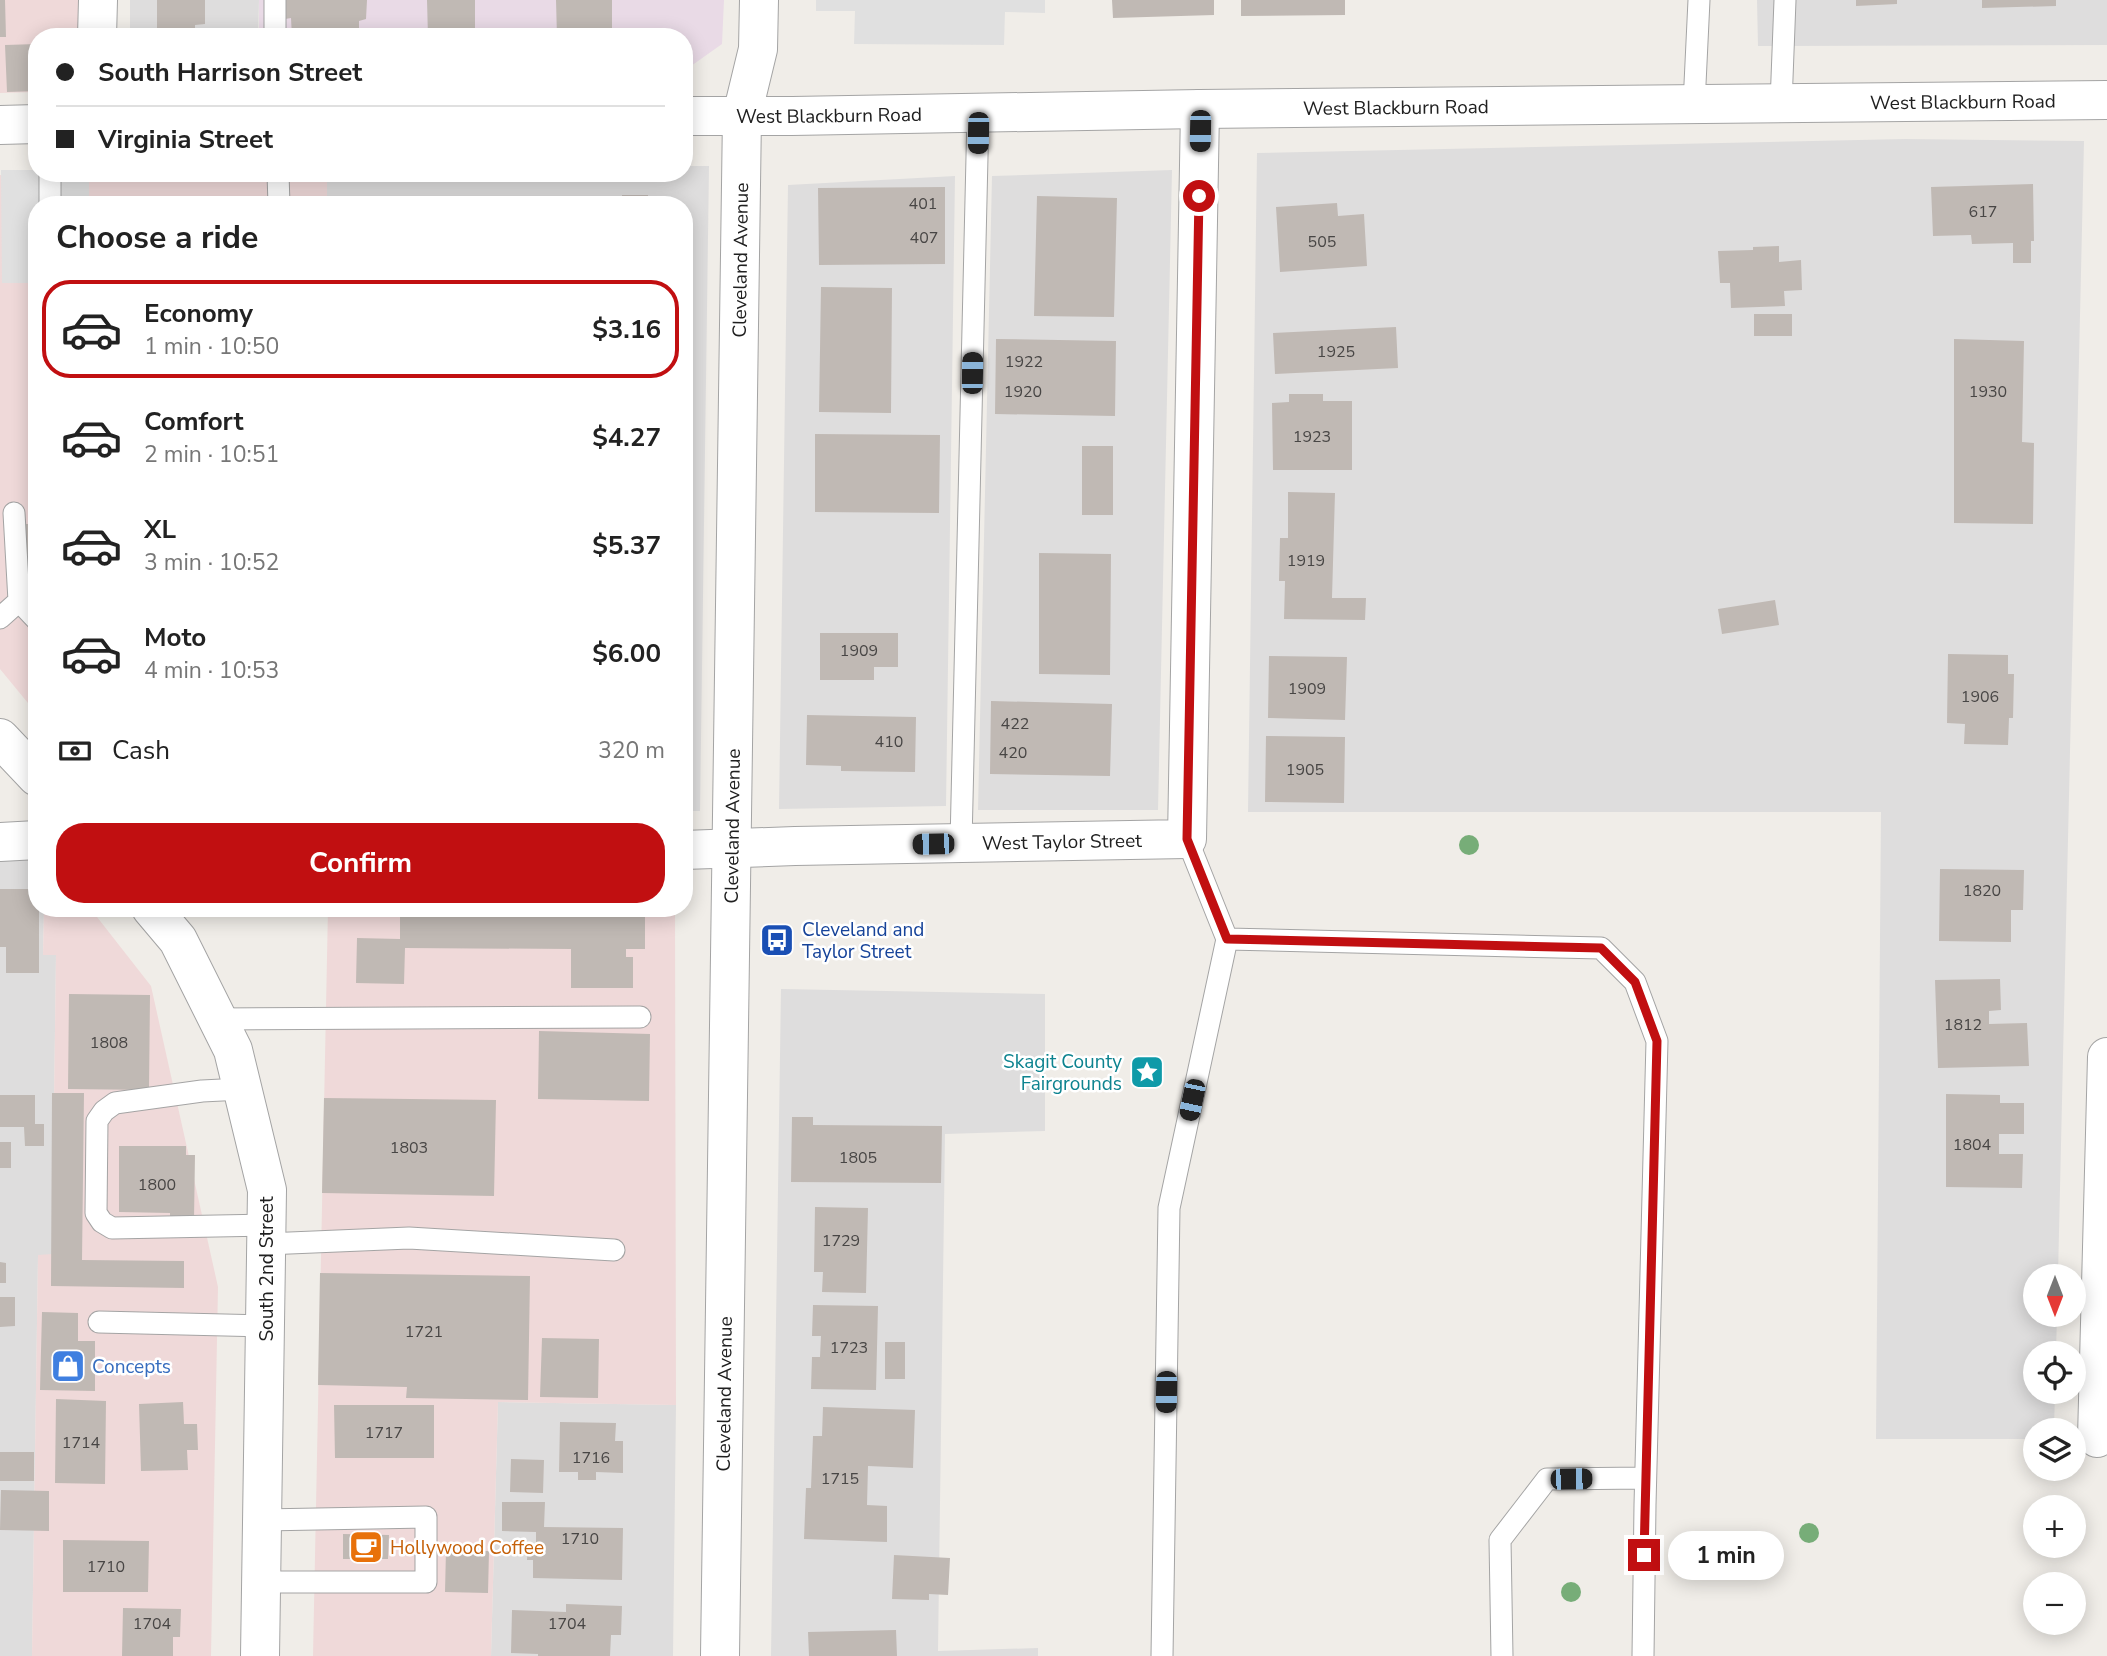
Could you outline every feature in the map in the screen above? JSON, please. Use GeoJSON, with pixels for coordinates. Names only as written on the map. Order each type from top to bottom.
{"type":"FeatureCollection","features":[{"type":"Feature","properties":{"kind":"street"},"geometry":{"type":"LineString","coordinates":[[97,28],[98,0]]}},
{"type":"Feature","properties":{"kind":"street","name":"Cleveland Avenue"},"geometry":{"type":"LineString","coordinates":[[720,1656],[742,115],[758,49],[759,0]]}},
{"type":"Feature","properties":{"kind":"street","name":"West Blackburn Road"},"geometry":{"type":"LineString","coordinates":[[693,116],[2107,100]]}},
{"type":"Feature","properties":{"kind":"street"},"geometry":{"type":"LineString","coordinates":[[1187,839],[1200,109]]}},
{"type":"Feature","properties":{"kind":"street"},"geometry":{"type":"LineString","coordinates":[[0,125],[28,124]]}},
{"type":"Feature","properties":{"kind":"street"},"geometry":{"type":"LineString","coordinates":[[0,738],[28,768]]}},
{"type":"Feature","properties":{"kind":"street","name":"West Taylor Street"},"geometry":{"type":"LineString","coordinates":[[693,850],[1187,839]]}},
{"type":"Feature","properties":{"kind":"street"},"geometry":{"type":"LineString","coordinates":[[0,842],[28,840]]}},
{"type":"Feature","properties":{"kind":"street","name":"South 2nd Street"},"geometry":{"type":"LineString","coordinates":[[159,917],[178,940],[233,1050],[267,1190],[260,1656]]}},
{"type":"Feature","properties":{"kind":"street"},"geometry":{"type":"LineString","coordinates":[[2097,1438],[2107,1057]]}},
{"type":"Feature","properties":{"kind":"lane"},"geometry":{"type":"LineString","coordinates":[[275,0],[275,28]]}},
{"type":"Feature","properties":{"kind":"lane"},"geometry":{"type":"LineString","coordinates":[[1694,105],[1699,0]]}},
{"type":"Feature","properties":{"kind":"lane"},"geometry":{"type":"LineString","coordinates":[[1781,104],[1786,0]]}},
{"type":"Feature","properties":{"kind":"lane"},"geometry":{"type":"LineString","coordinates":[[961,843],[978,114]]}},
{"type":"Feature","properties":{"kind":"lane"},"geometry":{"type":"LineString","coordinates":[[14,513],[19,601],[28,610]]}},
{"type":"Feature","properties":{"kind":"lane"},"geometry":{"type":"LineString","coordinates":[[0,618],[19,601]]}},
{"type":"Feature","properties":{"kind":"lane"},"geometry":{"type":"LineString","coordinates":[[1162,1656],[1169,1208],[1227,939],[1187,839]]}},
{"type":"Feature","properties":{"kind":"lane"},"geometry":{"type":"LineString","coordinates":[[1227,939],[1601,948],[1635,982],[1657,1041],[1643,1656]]}},
{"type":"Feature","properties":{"kind":"lane"},"geometry":{"type":"LineString","coordinates":[[217,1019],[640,1017]]}},
{"type":"Feature","properties":{"kind":"lane"},"geometry":{"type":"LineString","coordinates":[[243,1089],[202,1091],[115,1103],[104,1111],[97,1121],[96,1213],[102,1222],[112,1228],[409,1238],[614,1250]]}},
{"type":"Feature","properties":{"kind":"lane"},"geometry":{"type":"LineString","coordinates":[[99,1322],[265,1326]]}},
{"type":"Feature","properties":{"kind":"lane"},"geometry":{"type":"LineString","coordinates":[[1502,1656],[1500,1541],[1547,1479],[1646,1478]]}},
{"type":"Feature","properties":{"kind":"lane"},"geometry":{"type":"LineString","coordinates":[[262,1583],[426,1583],[426,1517],[263,1520]]}},
{"type":"Feature","properties":{"kind":"shaded area"},"geometry":{"type":"Polygon","coordinates":[[[0,0],[86,0],[85,28],[28,28],[28,92],[0,93],[0,0]]]}},
{"type":"Feature","properties":{"kind":"shaded area"},"geometry":{"type":"Polygon","coordinates":[[[130,0],[259,0],[258,28],[130,28],[130,0]]]}},
{"type":"Feature","properties":{"kind":"shaded area"},"geometry":{"type":"Polygon","coordinates":[[[259,0],[724,0],[722,44],[693,65],[693,28],[259,28],[259,0]]]}},
{"type":"Feature","properties":{"kind":"shaded area"},"geometry":{"type":"Polygon","coordinates":[[[816,0],[1045,0],[1045,13],[1005,12],[1004,45],[854,44],[855,11],[816,11],[816,0]]]}},
{"type":"Feature","properties":{"kind":"shaded area"},"geometry":{"type":"Polygon","coordinates":[[[1757,0],[2107,0],[2107,45],[1758,46],[1757,0]]]}},
{"type":"Feature","properties":{"kind":"shaded area"},"geometry":{"type":"Polygon","coordinates":[[[1905,139],[2084,141],[2058,1264],[2023,1264],[2023,1327],[2057,1327],[2056,1341],[2023,1341],[2023,1404],[2055,1404],[2054,1418],[2023,1418],[2023,1439],[1876,1439],[1881,812],[1248,812],[1257,153],[1905,139]]]}},
{"type":"Feature","properties":{"kind":"shaded area"},"geometry":{"type":"Polygon","coordinates":[[[693,166],[709,166],[700,811],[693,811],[693,196],[327,196],[327,182],[693,182],[693,166]]]}},
{"type":"Feature","properties":{"kind":"shaded area"},"geometry":{"type":"Polygon","coordinates":[[[1,170],[28,170],[28,182],[89,182],[89,196],[28,196],[28,283],[2,283],[1,170]]]}},
{"type":"Feature","properties":{"kind":"shaded area"},"geometry":{"type":"Polygon","coordinates":[[[1172,170],[1158,810],[978,810],[992,176],[1172,170]]]}},
{"type":"Feature","properties":{"kind":"shaded area"},"geometry":{"type":"Polygon","coordinates":[[[0,175],[28,175],[28,182],[327,182],[327,196],[28,196],[28,703],[0,669],[0,175]]]}},
{"type":"Feature","properties":{"kind":"shaded area"},"geometry":{"type":"Polygon","coordinates":[[[955,176],[946,806],[779,809],[788,185],[955,176]]]}},
{"type":"Feature","properties":{"kind":"shaded area"},"geometry":{"type":"Polygon","coordinates":[[[28,855],[28,917],[44,917],[43,954],[56,955],[52,1255],[38,1256],[32,1656],[0,1656],[0,856],[28,855]]]}},
{"type":"Feature","properties":{"kind":"shaded area"},"geometry":{"type":"Polygon","coordinates":[[[44,917],[97,917],[151,986],[218,1287],[211,1656],[32,1656],[38,1255],[52,1254],[56,955],[43,955],[44,917]]]}},
{"type":"Feature","properties":{"kind":"shaded area"},"geometry":{"type":"Polygon","coordinates":[[[328,917],[675,917],[676,1405],[498,1402],[491,1656],[313,1656],[328,917]]]}},
{"type":"Feature","properties":{"kind":"shaded area"},"geometry":{"type":"Polygon","coordinates":[[[781,989],[1045,994],[1045,1131],[945,1134],[938,1651],[1038,1648],[1038,1656],[771,1656],[781,989]]]}},
{"type":"Feature","properties":{"kind":"shaded area"},"geometry":{"type":"Polygon","coordinates":[[[498,1402],[676,1405],[673,1656],[491,1656],[498,1402]]]}},
{"type":"Feature","properties":{"kind":"building"},"geometry":{"type":"Polygon","coordinates":[[[0,0],[5,0],[6,37],[0,37],[0,0]]]}},
{"type":"Feature","properties":{"kind":"building"},"geometry":{"type":"Polygon","coordinates":[[[157,0],[205,0],[205,24],[195,25],[195,28],[157,28],[157,0]]]}},
{"type":"Feature","properties":{"kind":"building"},"geometry":{"type":"Polygon","coordinates":[[[285,0],[367,0],[366,19],[359,21],[359,28],[292,28],[291,18],[285,19],[285,0]]]}},
{"type":"Feature","properties":{"kind":"building"},"geometry":{"type":"Polygon","coordinates":[[[427,0],[475,0],[475,28],[428,28],[427,0]]]}},
{"type":"Feature","properties":{"kind":"building"},"geometry":{"type":"Polygon","coordinates":[[[556,0],[612,0],[612,28],[557,28],[556,0]]]}},
{"type":"Feature","properties":{"kind":"building"},"geometry":{"type":"Polygon","coordinates":[[[1112,0],[1214,0],[1214,15],[1113,18],[1112,0]]]}},
{"type":"Feature","properties":{"kind":"building"},"geometry":{"type":"Polygon","coordinates":[[[1241,0],[1345,0],[1345,15],[1241,16],[1241,0]]]}},
{"type":"Feature","properties":{"kind":"building"},"geometry":{"type":"Polygon","coordinates":[[[1856,0],[1897,0],[1897,4],[1856,6],[1856,0]]]}},
{"type":"Feature","properties":{"kind":"building"},"geometry":{"type":"Polygon","coordinates":[[[1982,0],[2056,0],[2056,6],[1982,8],[1982,0]]]}},
{"type":"Feature","properties":{"kind":"building"},"geometry":{"type":"Polygon","coordinates":[[[28,44],[28,91],[7,92],[5,45],[28,44]]]}},
{"type":"Feature","properties":{"kind":"building"},"geometry":{"type":"Polygon","coordinates":[[[2033,184],[2034,241],[2031,241],[2031,263],[2013,263],[2013,243],[1972,244],[1971,235],[1933,236],[1931,187],[2033,184]]]}},
{"type":"Feature","properties":{"kind":"building"},"geometry":{"type":"Polygon","coordinates":[[[945,187],[945,264],[819,265],[818,188],[945,187]]]}},
{"type":"Feature","properties":{"kind":"building"},"geometry":{"type":"Polygon","coordinates":[[[1037,196],[1117,198],[1114,317],[1034,316],[1037,196]]]}},
{"type":"Feature","properties":{"kind":"building"},"geometry":{"type":"Polygon","coordinates":[[[1337,203],[1338,216],[1364,214],[1367,266],[1280,272],[1276,207],[1337,203]]]}},
{"type":"Feature","properties":{"kind":"building"},"geometry":{"type":"Polygon","coordinates":[[[1779,246],[1779,262],[1801,260],[1802,290],[1784,291],[1785,306],[1731,308],[1730,283],[1720,283],[1718,251],[1779,246]]]}},
{"type":"Feature","properties":{"kind":"building"},"geometry":{"type":"Polygon","coordinates":[[[821,287],[892,288],[891,413],[819,412],[821,287]]]}},
{"type":"Feature","properties":{"kind":"building"},"geometry":{"type":"Polygon","coordinates":[[[1754,314],[1792,314],[1792,336],[1754,336],[1754,314]]]}},
{"type":"Feature","properties":{"kind":"building"},"geometry":{"type":"Polygon","coordinates":[[[1396,327],[1398,368],[1275,374],[1273,333],[1396,327]]]}},
{"type":"Feature","properties":{"kind":"building"},"geometry":{"type":"Polygon","coordinates":[[[996,339],[1116,341],[1115,416],[995,414],[996,339]]]}},
{"type":"Feature","properties":{"kind":"building"},"geometry":{"type":"Polygon","coordinates":[[[1954,339],[2024,341],[2022,442],[2034,443],[2033,524],[1954,523],[1954,339]]]}},
{"type":"Feature","properties":{"kind":"building"},"geometry":{"type":"Polygon","coordinates":[[[1289,394],[1323,394],[1323,401],[1352,401],[1352,470],[1273,470],[1272,403],[1289,402],[1289,394]]]}},
{"type":"Feature","properties":{"kind":"building"},"geometry":{"type":"Polygon","coordinates":[[[815,434],[940,435],[939,513],[815,512],[815,434]]]}},
{"type":"Feature","properties":{"kind":"building"},"geometry":{"type":"Polygon","coordinates":[[[1082,446],[1113,446],[1113,515],[1082,515],[1082,446]]]}},
{"type":"Feature","properties":{"kind":"building"},"geometry":{"type":"Polygon","coordinates":[[[1288,492],[1335,493],[1332,598],[1366,598],[1365,620],[1284,619],[1285,581],[1279,581],[1280,538],[1288,538],[1288,492]]]}},
{"type":"Feature","properties":{"kind":"building"},"geometry":{"type":"Polygon","coordinates":[[[26,524],[28,524],[28,554],[25,554],[26,524]]]}},
{"type":"Feature","properties":{"kind":"building"},"geometry":{"type":"Polygon","coordinates":[[[1039,553],[1111,554],[1110,675],[1039,674],[1039,553]]]}},
{"type":"Feature","properties":{"kind":"building"},"geometry":{"type":"Polygon","coordinates":[[[1775,600],[1779,625],[1722,634],[1718,609],[1775,600]]]}},
{"type":"Feature","properties":{"kind":"building"},"geometry":{"type":"Polygon","coordinates":[[[820,633],[898,633],[898,667],[874,667],[874,680],[820,680],[820,633]]]}},
{"type":"Feature","properties":{"kind":"building"},"geometry":{"type":"Polygon","coordinates":[[[1948,654],[2008,655],[2008,674],[2014,674],[2013,718],[2009,718],[2008,745],[1964,744],[1965,724],[1947,723],[1948,654]]]}},
{"type":"Feature","properties":{"kind":"building"},"geometry":{"type":"Polygon","coordinates":[[[1269,656],[1347,657],[1345,720],[1268,718],[1269,656]]]}},
{"type":"Feature","properties":{"kind":"building"},"geometry":{"type":"Polygon","coordinates":[[[991,701],[1112,704],[1110,776],[990,774],[991,701]]]}},
{"type":"Feature","properties":{"kind":"building"},"geometry":{"type":"Polygon","coordinates":[[[807,715],[916,717],[915,772],[841,771],[841,766],[806,765],[807,715]]]}},
{"type":"Feature","properties":{"kind":"building"},"geometry":{"type":"Polygon","coordinates":[[[1266,736],[1345,737],[1344,803],[1265,802],[1266,736]]]}},
{"type":"Feature","properties":{"kind":"building"},"geometry":{"type":"Polygon","coordinates":[[[1940,869],[2024,870],[2023,910],[2011,910],[2011,942],[1939,941],[1940,869]]]}},
{"type":"Feature","properties":{"kind":"building"},"geometry":{"type":"Polygon","coordinates":[[[0,889],[28,889],[28,917],[39,917],[39,973],[6,973],[6,947],[0,947],[0,889]]]}},
{"type":"Feature","properties":{"kind":"building"},"geometry":{"type":"Polygon","coordinates":[[[400,917],[645,917],[645,949],[626,949],[626,957],[633,957],[633,988],[571,988],[571,949],[405,948],[404,984],[356,983],[357,938],[400,939],[400,917]]]}},
{"type":"Feature","properties":{"kind":"building"},"geometry":{"type":"Polygon","coordinates":[[[2000,979],[2001,1010],[1989,1011],[1989,1024],[2027,1023],[2029,1066],[1938,1068],[1935,980],[2000,979]]]}},
{"type":"Feature","properties":{"kind":"building"},"geometry":{"type":"Polygon","coordinates":[[[69,994],[150,995],[149,1090],[68,1089],[69,994]]]}},
{"type":"Feature","properties":{"kind":"building"},"geometry":{"type":"Polygon","coordinates":[[[539,1031],[650,1034],[649,1101],[538,1099],[539,1031]]]}},
{"type":"Feature","properties":{"kind":"building"},"geometry":{"type":"Polygon","coordinates":[[[52,1093],[84,1093],[82,1260],[184,1261],[184,1288],[51,1286],[52,1093]]]}},
{"type":"Feature","properties":{"kind":"building"},"geometry":{"type":"Polygon","coordinates":[[[1946,1094],[2000,1095],[2000,1103],[2024,1103],[2024,1134],[1999,1134],[1999,1154],[2023,1154],[2022,1188],[1946,1187],[1946,1094]]]}},
{"type":"Feature","properties":{"kind":"building"},"geometry":{"type":"Polygon","coordinates":[[[0,1095],[35,1095],[35,1124],[44,1124],[44,1146],[25,1146],[24,1127],[0,1127],[0,1095]]]}},
{"type":"Feature","properties":{"kind":"building"},"geometry":{"type":"Polygon","coordinates":[[[324,1098],[496,1100],[494,1196],[322,1193],[324,1098]]]}},
{"type":"Feature","properties":{"kind":"building"},"geometry":{"type":"Polygon","coordinates":[[[792,1117],[813,1117],[813,1125],[942,1126],[941,1183],[791,1182],[792,1117]]]}},
{"type":"Feature","properties":{"kind":"building"},"geometry":{"type":"Polygon","coordinates":[[[0,1142],[11,1142],[11,1168],[0,1168],[0,1142]]]}},
{"type":"Feature","properties":{"kind":"building"},"geometry":{"type":"Polygon","coordinates":[[[119,1146],[186,1146],[186,1155],[195,1155],[194,1219],[170,1218],[170,1213],[119,1212],[119,1146]]]}},
{"type":"Feature","properties":{"kind":"building"},"geometry":{"type":"Polygon","coordinates":[[[815,1207],[868,1208],[866,1293],[822,1292],[823,1272],[814,1272],[815,1207]]]}},
{"type":"Feature","properties":{"kind":"building"},"geometry":{"type":"Polygon","coordinates":[[[0,1262],[6,1263],[6,1283],[0,1283],[0,1262]]]}},
{"type":"Feature","properties":{"kind":"building"},"geometry":{"type":"Polygon","coordinates":[[[320,1273],[530,1276],[528,1400],[406,1398],[407,1387],[318,1385],[320,1273]]]}},
{"type":"Feature","properties":{"kind":"building"},"geometry":{"type":"Polygon","coordinates":[[[0,1297],[15,1297],[15,1326],[0,1327],[0,1297]]]}},
{"type":"Feature","properties":{"kind":"building"},"geometry":{"type":"Polygon","coordinates":[[[813,1305],[878,1306],[876,1390],[811,1389],[812,1357],[820,1357],[821,1336],[812,1336],[813,1305]]]}},
{"type":"Feature","properties":{"kind":"building","name":"Concepts"},"geometry":{"type":"Polygon","coordinates":[[[42,1312],[78,1313],[78,1341],[95,1341],[95,1391],[40,1390],[42,1312]]]}},
{"type":"Feature","properties":{"kind":"building"},"geometry":{"type":"Polygon","coordinates":[[[542,1338],[599,1339],[598,1398],[540,1397],[542,1338]]]}},
{"type":"Feature","properties":{"kind":"building"},"geometry":{"type":"Polygon","coordinates":[[[885,1342],[905,1342],[905,1379],[885,1379],[885,1342]]]}},
{"type":"Feature","properties":{"kind":"building"},"geometry":{"type":"Polygon","coordinates":[[[56,1399],[106,1401],[105,1484],[55,1483],[56,1399]]]}},
{"type":"Feature","properties":{"kind":"building"},"geometry":{"type":"Polygon","coordinates":[[[183,1402],[184,1424],[197,1424],[198,1450],[187,1450],[188,1470],[141,1471],[139,1404],[183,1402]]]}},
{"type":"Feature","properties":{"kind":"building"},"geometry":{"type":"Polygon","coordinates":[[[334,1405],[434,1405],[434,1458],[335,1458],[334,1405]]]}},
{"type":"Feature","properties":{"kind":"building"},"geometry":{"type":"Polygon","coordinates":[[[823,1407],[915,1410],[913,1468],[868,1466],[867,1505],[887,1506],[887,1542],[804,1539],[806,1488],[811,1488],[813,1436],[822,1436],[823,1407]]]}},
{"type":"Feature","properties":{"kind":"building"},"geometry":{"type":"Polygon","coordinates":[[[560,1422],[616,1423],[615,1441],[623,1441],[623,1473],[596,1472],[596,1480],[578,1480],[578,1472],[559,1472],[560,1422]]]}},
{"type":"Feature","properties":{"kind":"building"},"geometry":{"type":"Polygon","coordinates":[[[0,1452],[34,1452],[34,1481],[0,1481],[0,1452]]]}},
{"type":"Feature","properties":{"kind":"building"},"geometry":{"type":"Polygon","coordinates":[[[511,1459],[544,1460],[543,1493],[510,1492],[511,1459]]]}},
{"type":"Feature","properties":{"kind":"building"},"geometry":{"type":"Polygon","coordinates":[[[1,1490],[49,1491],[49,1531],[0,1530],[1,1490]]]}},
{"type":"Feature","properties":{"kind":"building"},"geometry":{"type":"Polygon","coordinates":[[[502,1502],[545,1502],[544,1527],[623,1528],[622,1580],[533,1578],[533,1560],[527,1560],[528,1544],[536,1544],[536,1532],[502,1531],[502,1502]]]}},
{"type":"Feature","properties":{"kind":"building","name":"Hollywood Coffee"},"geometry":{"type":"Polygon","coordinates":[[[343,1534],[389,1535],[388,1559],[343,1559],[343,1534]]]}},
{"type":"Feature","properties":{"kind":"building"},"geometry":{"type":"Polygon","coordinates":[[[63,1540],[149,1541],[148,1592],[63,1592],[63,1540]]]}},
{"type":"Feature","properties":{"kind":"building"},"geometry":{"type":"Polygon","coordinates":[[[446,1550],[489,1551],[488,1593],[445,1592],[446,1550]]]}},
{"type":"Feature","properties":{"kind":"building"},"geometry":{"type":"Polygon","coordinates":[[[894,1555],[950,1558],[948,1595],[929,1594],[929,1600],[892,1599],[894,1555]]]}},
{"type":"Feature","properties":{"kind":"building"},"geometry":{"type":"Polygon","coordinates":[[[566,1604],[622,1606],[621,1635],[611,1635],[610,1656],[538,1656],[511,1653],[512,1610],[566,1612],[566,1604]]]}},
{"type":"Feature","properties":{"kind":"building"},"geometry":{"type":"Polygon","coordinates":[[[123,1608],[181,1609],[180,1637],[173,1637],[173,1656],[122,1656],[123,1608]]]}},
{"type":"Feature","properties":{"kind":"building"},"geometry":{"type":"Polygon","coordinates":[[[896,1630],[897,1656],[809,1656],[808,1632],[896,1630]]]}},
{"type":"Feature","properties":{"kind":"place","name":"Cleveland and Taylor Street"},"geometry":{"type":"Point","coordinates":[777,940]}},
{"type":"Feature","properties":{"kind":"place","name":"Skagit County Fairgrounds"},"geometry":{"type":"Point","coordinates":[1147,1072]}},
{"type":"Feature","properties":{"kind":"place","name":"Concepts"},"geometry":{"type":"Point","coordinates":[68,1366]}},
{"type":"Feature","properties":{"kind":"place","name":"Hollywood Coffee"},"geometry":{"type":"Point","coordinates":[366,1547]}},
{"type":"Feature","properties":{"kind":"route"},"geometry":{"type":"LineString","coordinates":[[1199,196],[1187,839],[1227,939],[1601,948],[1635,982],[1657,1041],[1644,1555]]}}]}
